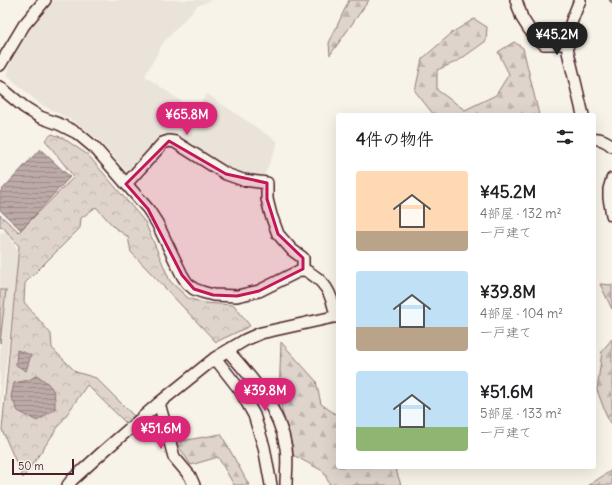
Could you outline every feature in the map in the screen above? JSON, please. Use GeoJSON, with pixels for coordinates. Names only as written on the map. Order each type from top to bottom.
{"type":"FeatureCollection","features":[{"type":"Feature","properties":{"kind":"street"},"geometry":{"type":"LineString","coordinates":[[0,65],[24,25],[45,0]]}},
{"type":"Feature","properties":{"kind":"street"},"geometry":{"type":"LineString","coordinates":[[516,0],[522,18],[529,29],[544,44],[567,44]]}},
{"type":"Feature","properties":{"kind":"street"},"geometry":{"type":"LineString","coordinates":[[580,0],[567,35],[567,44],[583,113]]}},
{"type":"Feature","properties":{"kind":"street"},"geometry":{"type":"LineString","coordinates":[[0,86],[24,107],[40,117],[77,133],[95,148],[148,208],[157,222],[187,283],[198,290],[213,295],[237,296],[258,291],[303,270],[314,275],[322,282],[328,290],[336,310]]}},
{"type":"Feature","properties":{"kind":"street"},"geometry":{"type":"LineString","coordinates":[[596,138],[612,146]]}},
{"type":"Feature","properties":{"kind":"street"},"geometry":{"type":"LineString","coordinates":[[126,184],[163,143],[169,141],[175,142],[226,174],[243,180],[268,183],[267,199],[278,234],[292,250],[303,258],[303,270]]}},
{"type":"Feature","properties":{"kind":"street"},"geometry":{"type":"LineString","coordinates":[[612,179],[609,189],[609,198],[612,215]]}},
{"type":"Feature","properties":{"kind":"street"},"geometry":{"type":"LineString","coordinates":[[68,485],[105,450],[215,358],[245,340],[262,333],[336,312]]}},
{"type":"Feature","properties":{"kind":"street"},"geometry":{"type":"LineString","coordinates":[[228,351],[259,388],[269,402],[277,418],[283,434],[286,449],[286,485]]}},
{"type":"Feature","properties":{"kind":"street"},"geometry":{"type":"LineString","coordinates":[[215,358],[240,390],[254,415],[264,447],[271,485]]}},
{"type":"Feature","properties":{"kind":"street"},"geometry":{"type":"LineString","coordinates":[[159,404],[174,457],[190,476],[194,485]]}},
{"type":"Feature","properties":{"kind":"highlighted area"},"geometry":{"type":"Polygon","coordinates":[[[169,141],[226,174],[267,183],[267,199],[278,234],[303,258],[303,269],[259,291],[237,296],[213,295],[194,289],[182,275],[148,209],[126,184],[169,141]]]}},
{"type":"Feature","properties":{"kind":"shaded area"},"geometry":{"type":"Polygon","coordinates":[[[53,0],[212,0],[197,6],[163,43],[145,76],[195,111],[207,94],[278,142],[265,174],[259,178],[225,171],[168,134],[165,134],[130,173],[128,173],[98,139],[75,122],[40,104],[8,76],[7,71],[23,37],[53,0]]]}},
{"type":"Feature","properties":{"kind":"shaded area"},"geometry":{"type":"Polygon","coordinates":[[[40,149],[70,177],[21,230],[0,210],[0,192],[40,149]]]}},
{"type":"Feature","properties":{"kind":"shaded area"},"geometry":{"type":"Polygon","coordinates":[[[8,231],[19,256],[0,412],[0,233],[8,231]]]}},
{"type":"Feature","properties":{"kind":"shaded area"},"geometry":{"type":"Polygon","coordinates":[[[17,350],[31,355],[26,371],[16,365],[17,350]]]}},
{"type":"Feature","properties":{"kind":"shaded area"},"geometry":{"type":"Polygon","coordinates":[[[37,375],[52,389],[55,409],[37,421],[18,411],[11,397],[14,383],[29,380],[37,375]]]}},
{"type":"Feature","properties":{"kind":"green space"},"geometry":{"type":"Polygon","coordinates":[[[349,0],[369,0],[330,55],[329,43],[349,0]]]}},
{"type":"Feature","properties":{"kind":"green space"},"geometry":{"type":"Polygon","coordinates":[[[474,19],[487,27],[486,41],[458,61],[437,70],[437,90],[465,110],[496,95],[509,74],[498,52],[514,42],[523,48],[539,113],[432,113],[415,91],[422,59],[453,32],[474,19]]]}},
{"type":"Feature","properties":{"kind":"green space"},"geometry":{"type":"Polygon","coordinates":[[[52,134],[63,138],[88,155],[145,222],[170,281],[188,298],[204,303],[234,305],[250,326],[216,342],[131,252],[128,237],[114,227],[96,207],[81,218],[80,228],[25,283],[24,302],[51,334],[52,348],[76,372],[96,378],[134,416],[127,424],[87,385],[23,478],[2,430],[19,246],[3,227],[0,226],[0,215],[19,232],[74,177],[45,140],[52,134]]]}},
{"type":"Feature","properties":{"kind":"green space"},"geometry":{"type":"Polygon","coordinates":[[[600,284],[612,285],[612,309],[600,284]]]}},
{"type":"Feature","properties":{"kind":"green space"},"geometry":{"type":"Polygon","coordinates":[[[0,290],[6,290],[0,343],[0,290]]]}},
{"type":"Feature","properties":{"kind":"green space"},"geometry":{"type":"Polygon","coordinates":[[[612,339],[612,425],[607,417],[597,390],[602,351],[612,339]]]}},
{"type":"Feature","properties":{"kind":"green space"},"geometry":{"type":"Polygon","coordinates":[[[281,342],[316,381],[321,404],[336,415],[336,469],[396,469],[401,485],[330,485],[323,471],[293,455],[279,398],[281,342]]]}},
{"type":"Feature","properties":{"kind":"green space"},"geometry":{"type":"Polygon","coordinates":[[[221,434],[249,485],[234,485],[218,457],[191,465],[176,442],[221,434]]]}},
{"type":"Feature","properties":{"kind":"green space"},"geometry":{"type":"Polygon","coordinates":[[[612,470],[612,485],[589,485],[612,470]]]}}]}
